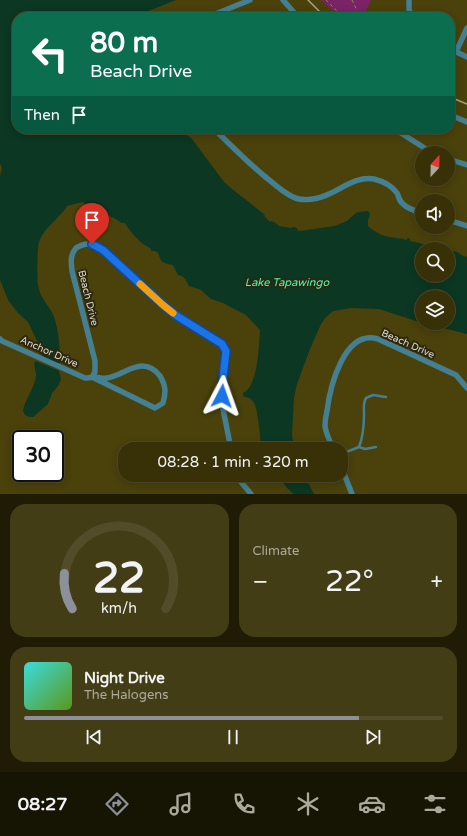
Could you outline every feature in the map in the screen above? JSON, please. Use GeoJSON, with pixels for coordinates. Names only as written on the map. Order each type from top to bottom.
{"type":"FeatureCollection","features":[{"type":"Feature","properties":{"kind":"street"},"geometry":{"type":"LineString","coordinates":[[220,12],[250,0]]}},
{"type":"Feature","properties":{"kind":"street"},"geometry":{"type":"LineString","coordinates":[[283,0],[294,12]]}},
{"type":"Feature","properties":{"kind":"street"},"geometry":{"type":"LineString","coordinates":[[409,0],[410,12]]}},
{"type":"Feature","properties":{"kind":"street"},"geometry":{"type":"LineString","coordinates":[[467,28],[456,52],[467,57]]}},
{"type":"Feature","properties":{"kind":"street"},"geometry":{"type":"LineString","coordinates":[[455,117],[467,122]]}},
{"type":"Feature","properties":{"kind":"street"},"geometry":{"type":"LineString","coordinates":[[219,134],[250,164],[276,186],[293,197],[305,199],[322,197],[353,182],[366,178],[374,179],[389,186],[396,193],[403,205],[415,211]]}},
{"type":"Feature","properties":{"kind":"street"},"geometry":{"type":"LineString","coordinates":[[402,134],[420,146]]}},
{"type":"Feature","properties":{"kind":"street"},"geometry":{"type":"LineString","coordinates":[[455,161],[467,165]]}},
{"type":"Feature","properties":{"kind":"street"},"geometry":{"type":"LineString","coordinates":[[455,222],[467,226]]}},
{"type":"Feature","properties":{"kind":"street","name":"Beach Drive"},"geometry":{"type":"LineString","coordinates":[[92,377],[95,372],[95,361],[86,329],[71,262],[71,256],[76,248],[86,244],[92,244],[103,250],[163,305],[177,316],[222,344],[226,351],[222,387],[222,404],[230,442]]}},
{"type":"Feature","properties":{"kind":"street","name":"Beach Drive"},"geometry":{"type":"LineString","coordinates":[[331,442],[325,427],[328,396],[342,359],[349,349],[360,340],[368,338],[378,339],[456,375],[467,388]]}},
{"type":"Feature","properties":{"kind":"street","name":"Anchor Drive"},"geometry":{"type":"LineString","coordinates":[[0,339],[85,378],[92,377]]}},
{"type":"Feature","properties":{"kind":"street"},"geometry":{"type":"LineString","coordinates":[[134,367],[148,367],[157,372],[164,382],[166,392],[163,402],[156,408],[92,377],[106,378],[134,367]]}},
{"type":"Feature","properties":{"kind":"street"},"geometry":{"type":"LineString","coordinates":[[241,482],[251,494]]}},
{"type":"Feature","properties":{"kind":"street"},"geometry":{"type":"LineString","coordinates":[[347,482],[352,494]]}},
{"type":"Feature","properties":{"kind":"lane"},"geometry":{"type":"LineString","coordinates":[[359,447],[364,424],[364,403],[366,398],[373,395],[386,397]]}},
{"type":"Feature","properties":{"kind":"lane"},"geometry":{"type":"LineString","coordinates":[[348,451],[359,447],[365,449],[376,447]]}},
{"type":"Feature","properties":{"kind":"path"},"geometry":{"type":"LineString","coordinates":[[326,0],[338,12]]}},
{"type":"Feature","properties":{"kind":"path"},"geometry":{"type":"LineString","coordinates":[[352,0],[358,12]]}},
{"type":"Feature","properties":{"kind":"shaded area"},"geometry":{"type":"Polygon","coordinates":[[[321,0],[371,0],[365,12],[334,12],[321,0]]]}},
{"type":"Feature","properties":{"kind":"water","name":"Lake Tapawingo"},"geometry":{"type":"Polygon","coordinates":[[[0,0],[176,0],[144,12],[12,12],[12,134],[186,134],[192,139],[224,182],[264,214],[269,221],[274,222],[279,226],[293,227],[300,231],[335,226],[347,221],[356,213],[368,211],[370,214],[368,226],[371,229],[381,235],[406,240],[408,238],[410,241],[415,242],[415,282],[455,282],[455,252],[467,257],[467,334],[451,330],[455,330],[455,290],[415,290],[415,321],[379,309],[351,308],[333,311],[321,324],[297,384],[294,398],[293,442],[260,442],[255,406],[251,399],[244,397],[243,393],[248,389],[254,377],[260,330],[246,315],[223,303],[211,299],[201,290],[189,286],[182,276],[178,275],[173,265],[163,262],[158,253],[151,251],[150,248],[143,244],[130,231],[125,223],[122,223],[103,213],[104,209],[93,203],[90,206],[83,202],[67,206],[44,232],[39,242],[37,263],[38,285],[41,296],[56,322],[59,340],[60,363],[42,356],[39,345],[28,322],[18,313],[8,300],[0,280],[0,176],[2,168],[0,163],[0,0]]]}},
{"type":"Feature","properties":{"kind":"water"},"geometry":{"type":"Polygon","coordinates":[[[35,361],[59,371],[61,380],[52,393],[48,404],[33,417],[29,417],[25,415],[23,411],[36,377],[34,365],[35,361]]]}},
{"type":"Feature","properties":{"kind":"water"},"geometry":{"type":"Polygon","coordinates":[[[283,482],[308,482],[314,494],[294,494],[283,482]]]}},
{"type":"Feature","properties":{"kind":"railway"},"geometry":{"type":"LineString","coordinates":[[308,0],[320,12]]}},
{"type":"Feature","properties":{"kind":"railway"},"geometry":{"type":"LineString","coordinates":[[455,99],[467,104]]}},
{"type":"Feature","properties":{"kind":"slow traffic"},"geometry":{"type":"LineString","coordinates":[[140,284],[173,313]]}},
{"type":"Feature","properties":{"kind":"route"},"geometry":{"type":"LineString","coordinates":[[92,244],[103,250],[177,316],[222,344],[226,351],[222,396]]}}]}
